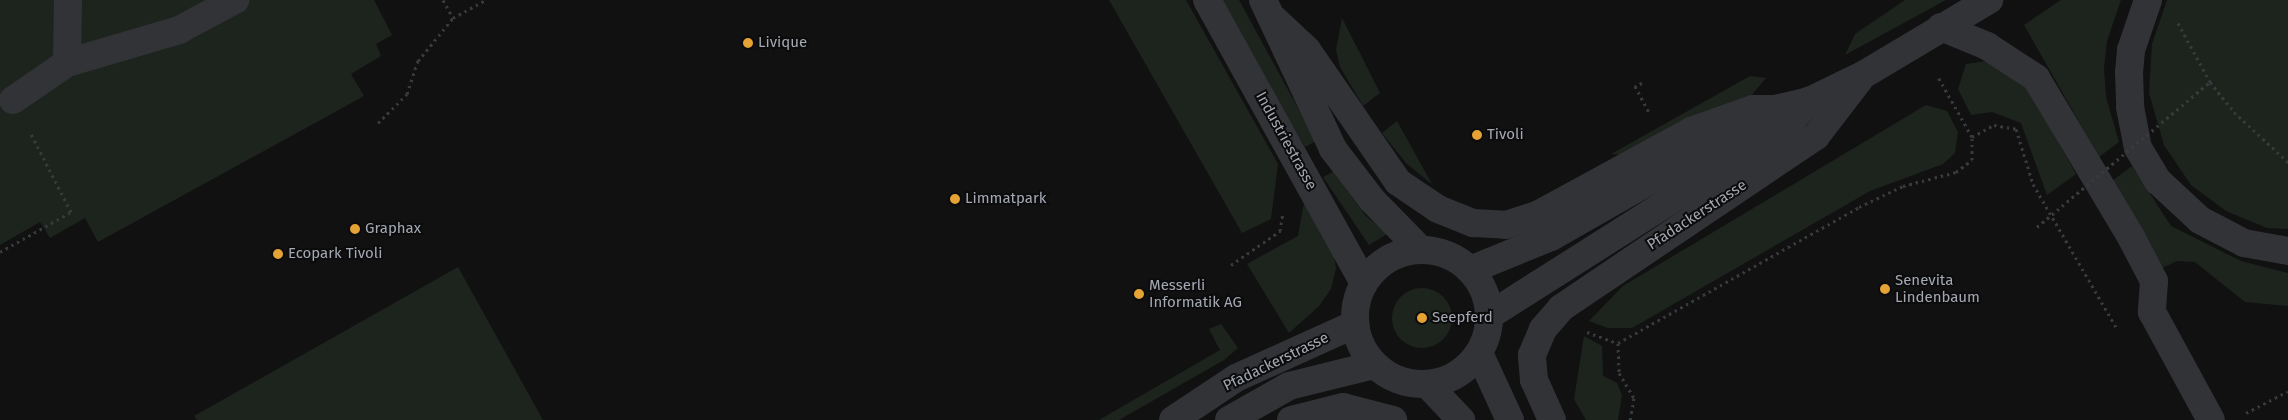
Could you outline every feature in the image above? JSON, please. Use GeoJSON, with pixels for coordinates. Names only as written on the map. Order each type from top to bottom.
{"type":"FeatureCollection","features":[{"type":"Feature","properties":{"kind":"street"},"geometry":{"type":"LineString","coordinates":[[67,63],[68,0]]}},
{"type":"Feature","properties":{"kind":"street"},"geometry":{"type":"LineString","coordinates":[[13,100],[67,63],[179,30],[235,0]]}},
{"type":"Feature","properties":{"kind":"street","name":"Industriestrasse"},"geometry":{"type":"LineString","coordinates":[[1207,0],[1364,283]]}},
{"type":"Feature","properties":{"kind":"street","name":"Pfadackerstrasse"},"geometry":{"type":"LineString","coordinates":[[1268,10],[1306,50],[1398,182],[1438,208],[1473,223],[1506,225],[1539,214],[1691,131],[1753,109],[1775,109],[1809,101],[1863,75],[1989,0]]}},
{"type":"Feature","properties":{"kind":"street"},"geometry":{"type":"LineString","coordinates":[[2148,0],[2131,50],[2130,106],[2138,148],[2158,181],[2200,220],[2244,243],[2288,251]]}},
{"type":"Feature","properties":{"kind":"street"},"geometry":{"type":"LineString","coordinates":[[1268,10],[1333,149],[1372,200],[1421,250]]}},
{"type":"Feature","properties":{"kind":"street"},"geometry":{"type":"LineString","coordinates":[[1941,28],[1987,46],[2036,78],[2154,281],[2152,312],[2211,420]]}},
{"type":"Feature","properties":{"kind":"street","name":"Pfadackerstrasse"},"geometry":{"type":"LineString","coordinates":[[1552,420],[1534,380],[1532,355],[1543,329],[1567,304],[1816,136],[1863,75]]}},
{"type":"Feature","properties":{"kind":"street","name":"Pfadackerstrasse"},"geometry":{"type":"LineString","coordinates":[[1490,315],[1786,128],[1809,101]]}},
{"type":"Feature","properties":{"kind":"street","name":"Pfadackerstrasse"},"geometry":{"type":"LineString","coordinates":[[1470,270],[1551,237],[1775,109]]}},
{"type":"Feature","properties":{"kind":"street"},"geometry":{"type":"LineString","coordinates":[[1421,250],[1439,252],[1470,270],[1484,291],[1490,315],[1479,353],[1453,376],[1427,384],[1390,376],[1374,365],[1362,346],[1355,324],[1364,283],[1378,266],[1421,250]]}},
{"type":"Feature","properties":{"kind":"street","name":"Pfadackerstrasse"},"geometry":{"type":"LineString","coordinates":[[1174,420],[1236,378],[1355,324]]}},
{"type":"Feature","properties":{"kind":"street"},"geometry":{"type":"LineString","coordinates":[[1479,353],[1510,420]]}},
{"type":"Feature","properties":{"kind":"street","name":"Pfadackerstrasse"},"geometry":{"type":"LineString","coordinates":[[1229,420],[1289,386],[1374,365]]}},
{"type":"Feature","properties":{"kind":"street"},"geometry":{"type":"LineString","coordinates":[[1427,384],[1461,420]]}},
{"type":"Feature","properties":{"kind":"street"},"geometry":{"type":"LineString","coordinates":[[1291,420],[1343,407],[1390,418]]}},
{"type":"Feature","properties":{"kind":"path"},"geometry":{"type":"LineString","coordinates":[[443,0],[453,18]]}},
{"type":"Feature","properties":{"kind":"path"},"geometry":{"type":"LineString","coordinates":[[378,123],[407,94],[418,61],[453,18],[486,0]]}},
{"type":"Feature","properties":{"kind":"path"},"geometry":{"type":"LineString","coordinates":[[2174,16],[2210,82],[2234,112],[2288,162]]}},
{"type":"Feature","properties":{"kind":"path"},"geometry":{"type":"LineString","coordinates":[[1595,337],[1618,344],[1859,207],[1903,186],[1956,172],[1972,160],[1972,137],[1937,75]]}},
{"type":"Feature","properties":{"kind":"path"},"geometry":{"type":"LineString","coordinates":[[2037,227],[2210,82]]}},
{"type":"Feature","properties":{"kind":"path"},"geometry":{"type":"LineString","coordinates":[[1642,83],[1635,86],[1651,115]]}},
{"type":"Feature","properties":{"kind":"path"},"geometry":{"type":"LineString","coordinates":[[0,252],[71,212],[13,100]]}},
{"type":"Feature","properties":{"kind":"path"},"geometry":{"type":"LineString","coordinates":[[1972,137],[1994,125],[2016,129],[2033,184],[2117,329]]}},
{"type":"Feature","properties":{"kind":"path"},"geometry":{"type":"LineString","coordinates":[[1231,265],[1280,231],[1285,202]]}},
{"type":"Feature","properties":{"kind":"path"},"geometry":{"type":"LineString","coordinates":[[1618,344],[1619,373],[1634,398],[1630,420]]}},
{"type":"Feature","properties":{"kind":"path"},"geometry":{"type":"LineString","coordinates":[[2262,404],[2288,391]]}},
{"type":"Feature","properties":{"kind":"shaded area"},"geometry":{"type":"Polygon","coordinates":[[[0,0],[374,0],[392,35],[376,44],[381,56],[351,74],[364,96],[98,242],[85,218],[50,238],[40,222],[0,245],[0,0]]]}},
{"type":"Feature","properties":{"kind":"shaded area"},"geometry":{"type":"Polygon","coordinates":[[[1109,0],[1186,0],[1278,164],[1271,219],[1242,233],[1109,0]]]}},
{"type":"Feature","properties":{"kind":"shaded area"},"geometry":{"type":"Polygon","coordinates":[[[1218,0],[1239,0],[1316,141],[1305,147],[1218,0]]]}},
{"type":"Feature","properties":{"kind":"shaded area"},"geometry":{"type":"Polygon","coordinates":[[[1905,0],[1946,0],[1845,55],[1855,34],[1905,0]]]}},
{"type":"Feature","properties":{"kind":"shaded area"},"geometry":{"type":"Polygon","coordinates":[[[2061,0],[2121,0],[2107,41],[2104,68],[2106,97],[2119,142],[2099,157],[2024,25],[2061,0]]]}},
{"type":"Feature","properties":{"kind":"shaded area"},"geometry":{"type":"Polygon","coordinates":[[[2167,0],[2288,0],[2288,229],[2267,228],[2226,211],[2191,185],[2164,145],[2149,93],[2152,44],[2167,0]]]}},
{"type":"Feature","properties":{"kind":"shaded area"},"geometry":{"type":"Polygon","coordinates":[[[1342,18],[1380,93],[1363,106],[1340,67],[1336,50],[1342,18]]]}},
{"type":"Feature","properties":{"kind":"shaded area"},"geometry":{"type":"Polygon","coordinates":[[[1987,61],[2028,88],[2076,174],[2047,195],[2021,123],[1992,112],[1971,115],[1958,89],[1966,64],[1987,61]]]}},
{"type":"Feature","properties":{"kind":"shaded area"},"geometry":{"type":"Polygon","coordinates":[[[1750,76],[1766,78],[1750,97],[1622,155],[1611,154],[1750,76]]]}},
{"type":"Feature","properties":{"kind":"shaded area"},"geometry":{"type":"Polygon","coordinates":[[[1926,105],[1947,111],[1958,132],[1955,153],[1943,164],[1870,191],[1632,328],[1608,328],[1589,321],[1623,286],[1926,105]]]}},
{"type":"Feature","properties":{"kind":"shaded area"},"geometry":{"type":"Polygon","coordinates":[[[1397,121],[1432,184],[1406,163],[1382,133],[1397,121]]]}},
{"type":"Feature","properties":{"kind":"shaded area"},"geometry":{"type":"Polygon","coordinates":[[[2132,166],[2171,226],[2241,261],[2288,273],[2288,306],[2245,302],[2195,262],[2177,261],[2162,268],[2112,181],[2132,166]]]}},
{"type":"Feature","properties":{"kind":"shaded area"},"geometry":{"type":"Polygon","coordinates":[[[1333,172],[1366,216],[1387,234],[1369,245],[1323,177],[1333,172]]]}},
{"type":"Feature","properties":{"kind":"shaded area"},"geometry":{"type":"Polygon","coordinates":[[[1304,203],[1333,247],[1336,268],[1331,289],[1319,306],[1289,333],[1247,264],[1298,236],[1304,203]]]}},
{"type":"Feature","properties":{"kind":"shaded area"},"geometry":{"type":"Polygon","coordinates":[[[458,267],[543,420],[197,420],[194,416],[458,267]]]}},
{"type":"Feature","properties":{"kind":"shaded area"},"geometry":{"type":"Polygon","coordinates":[[[1416,288],[1428,288],[1439,293],[1447,301],[1452,312],[1450,330],[1439,343],[1428,348],[1416,348],[1405,343],[1397,335],[1392,324],[1392,312],[1397,301],[1405,293],[1416,288]]]}},
{"type":"Feature","properties":{"kind":"shaded area"},"geometry":{"type":"Polygon","coordinates":[[[1221,324],[1238,348],[1224,360],[1119,420],[1099,420],[1220,350],[1209,329],[1221,324]]]}},
{"type":"Feature","properties":{"kind":"shaded area"},"geometry":{"type":"Polygon","coordinates":[[[1584,336],[1602,346],[1603,376],[1617,383],[1622,395],[1618,420],[1586,420],[1574,399],[1584,336]]]}},
{"type":"Feature","properties":{"kind":"place","name":"Livique"},"geometry":{"type":"Point","coordinates":[748,43]}},
{"type":"Feature","properties":{"kind":"place","name":"Tivoli"},"geometry":{"type":"Point","coordinates":[1477,135]}},
{"type":"Feature","properties":{"kind":"place","name":"Limmatpark"},"geometry":{"type":"Point","coordinates":[955,199]}},
{"type":"Feature","properties":{"kind":"place","name":"Graphax"},"geometry":{"type":"Point","coordinates":[355,229]}},
{"type":"Feature","properties":{"kind":"place","name":"Ecopark Tivoli"},"geometry":{"type":"Point","coordinates":[278,254]}},
{"type":"Feature","properties":{"kind":"place","name":"Senevita Lindenbaum"},"geometry":{"type":"Point","coordinates":[1885,289]}},
{"type":"Feature","properties":{"kind":"place","name":"Messerli Informatik AG"},"geometry":{"type":"Point","coordinates":[1139,294]}},
{"type":"Feature","properties":{"kind":"place","name":"Seepferd"},"geometry":{"type":"Point","coordinates":[1422,318]}}]}
